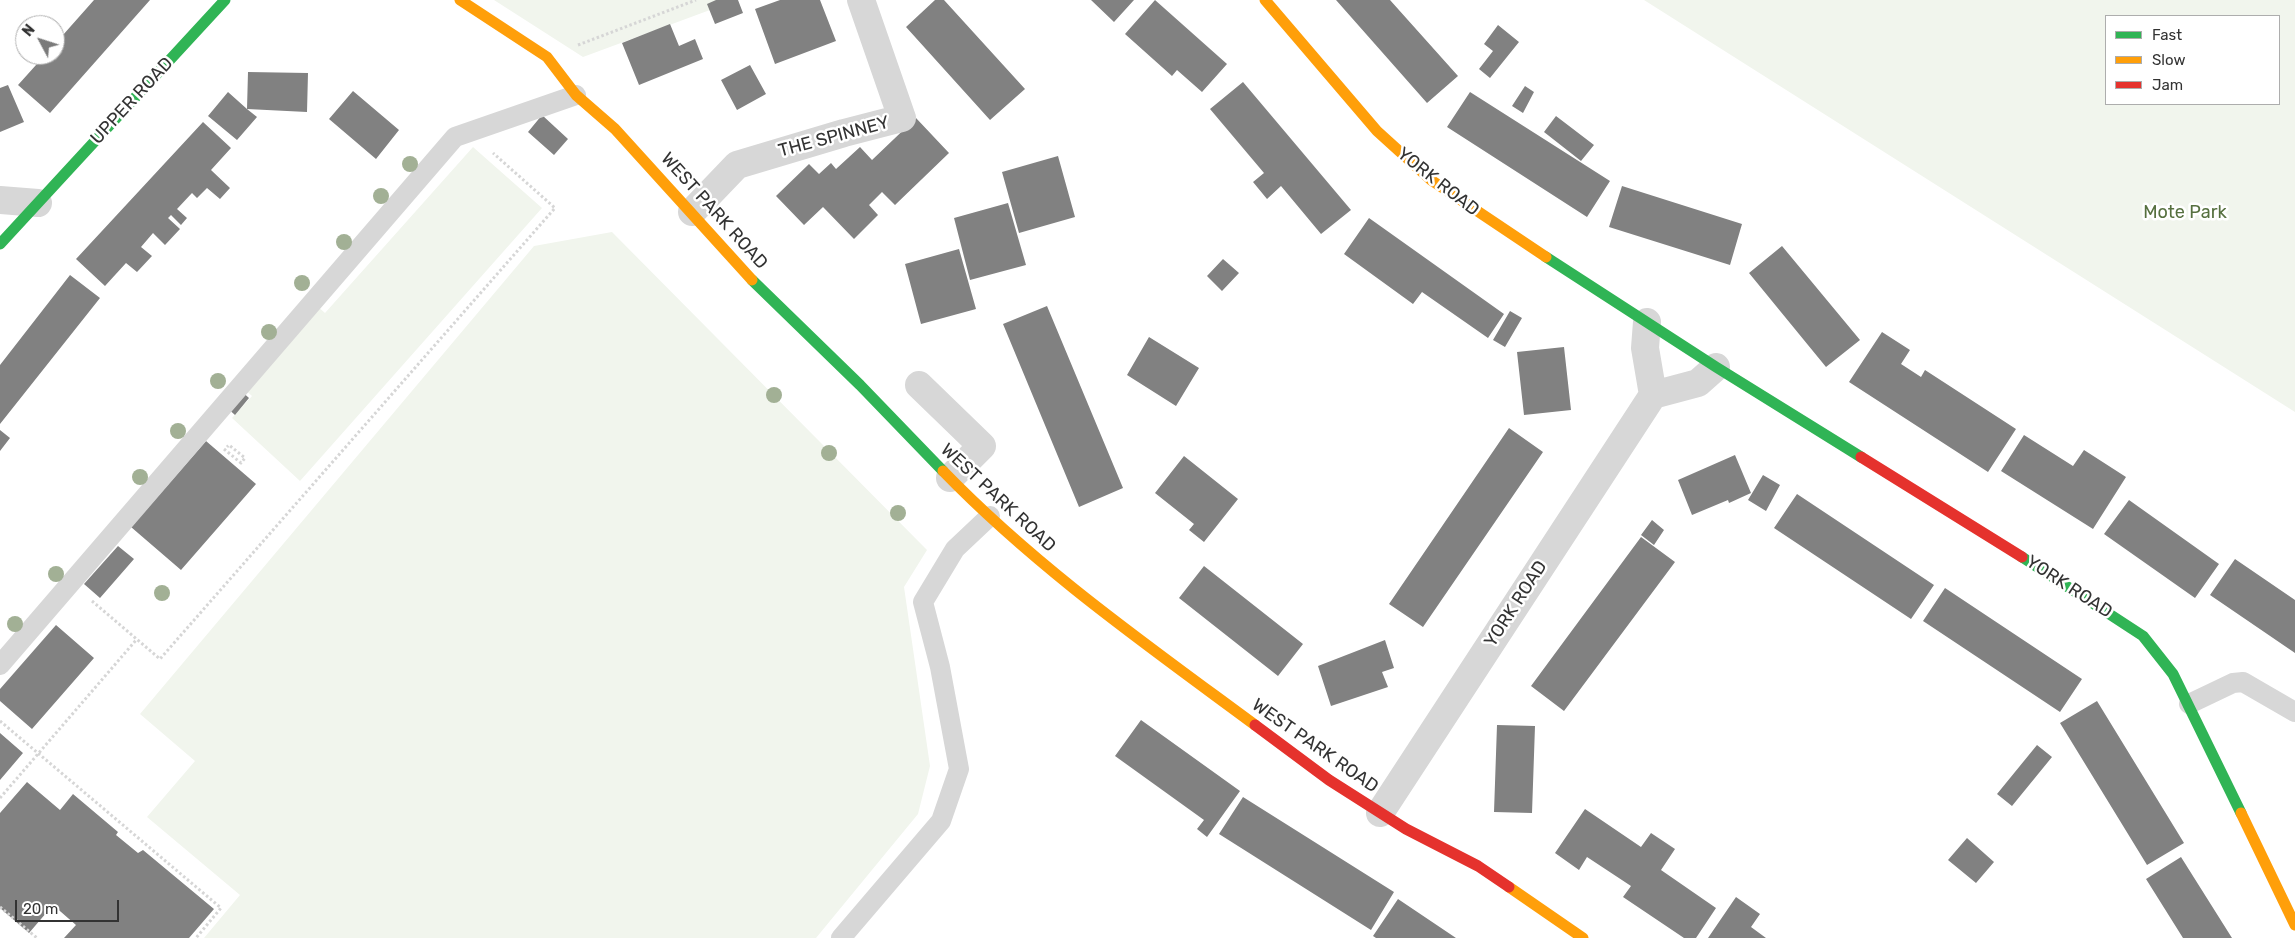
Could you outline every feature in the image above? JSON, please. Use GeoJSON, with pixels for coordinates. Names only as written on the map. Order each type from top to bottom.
{"type":"FeatureCollection","features":[{"type":"Feature","properties":{"kind":"street","name":"UPPER ROAD"},"geometry":{"type":"LineString","coordinates":[[0,244],[225,0]]}},
{"type":"Feature","properties":{"kind":"street","name":"WEST PARK ROAD"},"geometry":{"type":"LineString","coordinates":[[460,0],[547,57],[576,95],[615,128],[742,270],[860,384],[950,478],[1077,593],[1329,780],[1406,829],[1478,866],[1583,938]]}},
{"type":"Feature","properties":{"kind":"street","name":"THE SPINNEY"},"geometry":{"type":"LineString","coordinates":[[692,212],[737,165],[844,132],[902,118],[861,0]]}},
{"type":"Feature","properties":{"kind":"street","name":"YORK ROAD"},"geometry":{"type":"LineString","coordinates":[[1265,0],[1376,131],[1430,180],[1716,367],[1923,494],[2119,619],[2142,636],[2158,652],[2173,674],[2189,704],[2295,925]]}},
{"type":"Feature","properties":{"kind":"street"},"geometry":{"type":"LineString","coordinates":[[0,200],[38,203]]}},
{"type":"Feature","properties":{"kind":"street"},"geometry":{"type":"LineString","coordinates":[[1647,322],[1646,348],[1653,395],[1698,383],[1716,367]]}},
{"type":"Feature","properties":{"kind":"street"},"geometry":{"type":"LineString","coordinates":[[919,385],[982,446],[950,478]]}},
{"type":"Feature","properties":{"kind":"street","name":"YORK ROAD"},"geometry":{"type":"LineString","coordinates":[[1380,812],[1653,395]]}},
{"type":"Feature","properties":{"kind":"lane"},"geometry":{"type":"LineString","coordinates":[[0,665],[456,136],[576,95]]}},
{"type":"Feature","properties":{"kind":"lane"},"geometry":{"type":"LineString","coordinates":[[841,938],[941,821],[959,769],[940,667],[923,602],[955,549],[990,516]]}},
{"type":"Feature","properties":{"kind":"lane"},"geometry":{"type":"LineString","coordinates":[[2189,704],[2233,683],[2243,682],[2295,712]]}},
{"type":"Feature","properties":{"kind":"path"},"geometry":{"type":"LineString","coordinates":[[547,57],[696,0]]}},
{"type":"Feature","properties":{"kind":"path"},"geometry":{"type":"LineString","coordinates":[[71,583],[160,659],[555,208],[491,151],[481,128]]}},
{"type":"Feature","properties":{"kind":"path"},"geometry":{"type":"LineString","coordinates":[[221,454],[229,445],[246,458],[241,463]]}},
{"type":"Feature","properties":{"kind":"path"},"geometry":{"type":"LineString","coordinates":[[0,798],[137,639]]}},
{"type":"Feature","properties":{"kind":"path"},"geometry":{"type":"LineString","coordinates":[[0,721],[221,908],[196,938]]}},
{"type":"Feature","properties":{"kind":"path"},"geometry":{"type":"LineString","coordinates":[[0,907],[37,938]]}},
{"type":"Feature","properties":{"kind":"green space"},"geometry":{"type":"Polygon","coordinates":[[[494,0],[737,0],[583,57],[494,0]]]}},
{"type":"Feature","properties":{"kind":"green space","name":"Mote Park"},"geometry":{"type":"Polygon","coordinates":[[[1644,0],[2295,0],[2295,412],[1644,0]]]}},
{"type":"Feature","properties":{"kind":"green space"},"geometry":{"type":"Polygon","coordinates":[[[473,147],[542,208],[300,481],[232,418],[252,396],[243,388],[316,305],[325,313],[473,147]]]}},
{"type":"Feature","properties":{"kind":"green space"},"geometry":{"type":"Polygon","coordinates":[[[612,232],[927,550],[904,587],[930,766],[918,814],[816,938],[204,938],[240,895],[147,817],[195,761],[140,714],[534,246],[612,232]]]}},
{"type":"Feature","properties":{"kind":"building"},"geometry":{"type":"Polygon","coordinates":[[[94,0],[150,0],[50,113],[18,85],[36,65],[65,65],[65,33],[94,0]]]}},
{"type":"Feature","properties":{"kind":"building"},"geometry":{"type":"Polygon","coordinates":[[[716,0],[738,0],[743,13],[715,24],[707,4],[716,0]]]}},
{"type":"Feature","properties":{"kind":"building"},"geometry":{"type":"Polygon","coordinates":[[[780,0],[820,0],[836,41],[775,64],[755,9],[780,0]]]}},
{"type":"Feature","properties":{"kind":"building"},"geometry":{"type":"Polygon","coordinates":[[[935,0],[944,0],[1025,89],[990,120],[906,27],[935,0]]]}},
{"type":"Feature","properties":{"kind":"building"},"geometry":{"type":"Polygon","coordinates":[[[1091,0],[1134,0],[1114,22],[1091,0]]]}},
{"type":"Feature","properties":{"kind":"building"},"geometry":{"type":"Polygon","coordinates":[[[1155,0],[1227,64],[1202,92],[1177,70],[1172,76],[1125,34],[1155,0]]]}},
{"type":"Feature","properties":{"kind":"building"},"geometry":{"type":"Polygon","coordinates":[[[1336,0],[1390,0],[1458,76],[1427,103],[1336,0]]]}},
{"type":"Feature","properties":{"kind":"building"},"geometry":{"type":"Polygon","coordinates":[[[670,24],[679,46],[695,39],[703,59],[639,85],[622,43],[670,24]]]}},
{"type":"Feature","properties":{"kind":"building"},"geometry":{"type":"Polygon","coordinates":[[[1498,25],[1519,42],[1490,78],[1479,69],[1493,51],[1484,44],[1498,25]]]}},
{"type":"Feature","properties":{"kind":"building"},"geometry":{"type":"Polygon","coordinates":[[[750,65],[766,94],[737,110],[721,80],[750,65]]]}},
{"type":"Feature","properties":{"kind":"building"},"geometry":{"type":"Polygon","coordinates":[[[248,72],[308,73],[307,112],[247,109],[248,72]]]}},
{"type":"Feature","properties":{"kind":"building"},"geometry":{"type":"Polygon","coordinates":[[[1243,82],[1351,210],[1321,234],[1281,186],[1267,199],[1253,182],[1264,173],[1210,109],[1243,82]]]}},
{"type":"Feature","properties":{"kind":"building"},"geometry":{"type":"Polygon","coordinates":[[[8,85],[24,122],[0,132],[0,88],[8,85]]]}},
{"type":"Feature","properties":{"kind":"building"},"geometry":{"type":"Polygon","coordinates":[[[1525,86],[1534,92],[1523,113],[1512,106],[1525,86]]]}},
{"type":"Feature","properties":{"kind":"building"},"geometry":{"type":"Polygon","coordinates":[[[353,91],[399,130],[376,159],[329,119],[353,91]]]}},
{"type":"Feature","properties":{"kind":"building"},"geometry":{"type":"Polygon","coordinates":[[[228,92],[257,117],[237,140],[208,116],[228,92]]]}},
{"type":"Feature","properties":{"kind":"building"},"geometry":{"type":"Polygon","coordinates":[[[1470,92],[1610,181],[1587,217],[1447,127],[1470,92]]]}},
{"type":"Feature","properties":{"kind":"building"},"geometry":{"type":"Polygon","coordinates":[[[542,115],[568,139],[554,155],[528,132],[542,115]]]}},
{"type":"Feature","properties":{"kind":"building"},"geometry":{"type":"Polygon","coordinates":[[[1556,116],[1594,145],[1581,161],[1544,132],[1556,116]]]}},
{"type":"Feature","properties":{"kind":"building"},"geometry":{"type":"Polygon","coordinates":[[[916,118],[949,153],[895,205],[882,192],[869,205],[878,215],[854,239],[823,207],[804,225],[776,196],[809,164],[819,174],[831,163],[836,169],[860,147],[872,160],[916,118]]]}},
{"type":"Feature","properties":{"kind":"building"},"geometry":{"type":"Polygon","coordinates":[[[203,122],[231,148],[211,170],[230,188],[220,199],[207,188],[197,198],[192,193],[177,209],[187,218],[181,225],[171,215],[168,218],[180,229],[165,245],[153,233],[141,247],[152,256],[137,272],[126,263],[105,286],[76,259],[203,122]]]}},
{"type":"Feature","properties":{"kind":"building"},"geometry":{"type":"Polygon","coordinates":[[[1058,156],[1075,217],[1019,233],[1002,172],[1058,156]]]}},
{"type":"Feature","properties":{"kind":"building"},"geometry":{"type":"Polygon","coordinates":[[[1622,186],[1742,224],[1730,265],[1609,227],[1622,186]]]}},
{"type":"Feature","properties":{"kind":"building"},"geometry":{"type":"Polygon","coordinates":[[[1008,203],[1026,265],[970,280],[954,218],[1008,203]]]}},
{"type":"Feature","properties":{"kind":"building"},"geometry":{"type":"Polygon","coordinates":[[[1369,218],[1504,314],[1488,338],[1422,292],[1413,304],[1344,254],[1369,218]]]}},
{"type":"Feature","properties":{"kind":"building"},"geometry":{"type":"Polygon","coordinates":[[[1782,246],[1860,340],[1826,367],[1749,273],[1782,246]]]}},
{"type":"Feature","properties":{"kind":"building"},"geometry":{"type":"Polygon","coordinates":[[[959,249],[976,309],[921,324],[905,264],[959,249]]]}},
{"type":"Feature","properties":{"kind":"building"},"geometry":{"type":"Polygon","coordinates":[[[1223,259],[1239,273],[1222,291],[1207,276],[1223,259]]]}},
{"type":"Feature","properties":{"kind":"building"},"geometry":{"type":"Polygon","coordinates":[[[70,275],[100,298],[0,424],[0,365],[70,275]]]}},
{"type":"Feature","properties":{"kind":"building"},"geometry":{"type":"Polygon","coordinates":[[[1047,306],[1123,488],[1079,507],[1003,324],[1047,306]]]}},
{"type":"Feature","properties":{"kind":"building"},"geometry":{"type":"Polygon","coordinates":[[[1510,311],[1522,318],[1505,347],[1493,340],[1510,311]]]}},
{"type":"Feature","properties":{"kind":"building"},"geometry":{"type":"Polygon","coordinates":[[[1882,332],[1910,350],[1901,364],[1921,377],[1925,370],[2016,429],[1988,472],[1849,382],[1882,332]]]}},
{"type":"Feature","properties":{"kind":"building"},"geometry":{"type":"Polygon","coordinates":[[[1149,337],[1199,368],[1176,406],[1127,375],[1149,337]]]}},
{"type":"Feature","properties":{"kind":"building"},"geometry":{"type":"Polygon","coordinates":[[[1564,347],[1571,410],[1524,415],[1517,352],[1564,347]]]}},
{"type":"Feature","properties":{"kind":"building"},"geometry":{"type":"Polygon","coordinates":[[[240,390],[249,398],[235,415],[226,407],[240,390]]]}},
{"type":"Feature","properties":{"kind":"building"},"geometry":{"type":"Polygon","coordinates":[[[1509,428],[1543,452],[1423,627],[1389,604],[1509,428]]]}},
{"type":"Feature","properties":{"kind":"building"},"geometry":{"type":"Polygon","coordinates":[[[0,430],[10,438],[0,451],[0,430]]]}},
{"type":"Feature","properties":{"kind":"building"},"geometry":{"type":"Polygon","coordinates":[[[2024,435],[2073,466],[2084,450],[2126,477],[2093,529],[2001,471],[2024,435]]]}},
{"type":"Feature","properties":{"kind":"building"},"geometry":{"type":"Polygon","coordinates":[[[206,441],[256,484],[181,570],[131,527],[206,441]]]}},
{"type":"Feature","properties":{"kind":"building"},"geometry":{"type":"Polygon","coordinates":[[[1735,455],[1751,493],[1729,503],[1728,500],[1692,515],[1678,480],[1735,455]]]}},
{"type":"Feature","properties":{"kind":"building"},"geometry":{"type":"Polygon","coordinates":[[[1184,456],[1238,499],[1204,542],[1189,530],[1194,524],[1155,493],[1184,456]]]}},
{"type":"Feature","properties":{"kind":"building"},"geometry":{"type":"Polygon","coordinates":[[[1763,475],[1780,485],[1766,511],[1748,500],[1763,475]]]}},
{"type":"Feature","properties":{"kind":"building"},"geometry":{"type":"Polygon","coordinates":[[[1797,494],[1934,585],[1911,619],[1774,528],[1797,494]]]}},
{"type":"Feature","properties":{"kind":"building"},"geometry":{"type":"Polygon","coordinates":[[[2129,500],[2219,564],[2195,598],[2104,534],[2129,500]]]}},
{"type":"Feature","properties":{"kind":"building"},"geometry":{"type":"Polygon","coordinates":[[[1652,520],[1664,530],[1654,545],[1641,535],[1652,520]]]}},
{"type":"Feature","properties":{"kind":"building"},"geometry":{"type":"Polygon","coordinates":[[[1641,537],[1675,562],[1564,711],[1531,686],[1641,537]]]}},
{"type":"Feature","properties":{"kind":"building"},"geometry":{"type":"Polygon","coordinates":[[[118,546],[134,559],[100,598],[84,584],[118,546]]]}},
{"type":"Feature","properties":{"kind":"building"},"geometry":{"type":"Polygon","coordinates":[[[2235,559],[2295,600],[2295,653],[2210,595],[2235,559]]]}},
{"type":"Feature","properties":{"kind":"building"},"geometry":{"type":"Polygon","coordinates":[[[1204,566],[1303,644],[1278,676],[1179,598],[1204,566]]]}},
{"type":"Feature","properties":{"kind":"building"},"geometry":{"type":"Polygon","coordinates":[[[1945,588],[2082,679],[2060,712],[1923,621],[1945,588]]]}},
{"type":"Feature","properties":{"kind":"building"},"geometry":{"type":"Polygon","coordinates":[[[56,625],[94,658],[32,729],[0,701],[0,689],[56,625]]]}},
{"type":"Feature","properties":{"kind":"building"},"geometry":{"type":"Polygon","coordinates":[[[1385,640],[1394,668],[1382,672],[1388,687],[1331,706],[1318,666],[1385,640]]]}},
{"type":"Feature","properties":{"kind":"building"},"geometry":{"type":"Polygon","coordinates":[[[2097,701],[2184,843],[2147,865],[2060,723],[2097,701]]]}},
{"type":"Feature","properties":{"kind":"building"},"geometry":{"type":"Polygon","coordinates":[[[1141,720],[1240,791],[1207,837],[1197,829],[1204,820],[1115,756],[1141,720]]]}},
{"type":"Feature","properties":{"kind":"building"},"geometry":{"type":"Polygon","coordinates":[[[1497,725],[1535,726],[1532,813],[1494,812],[1497,725]]]}},
{"type":"Feature","properties":{"kind":"building"},"geometry":{"type":"Polygon","coordinates":[[[0,733],[23,753],[0,780],[0,733]]]}},
{"type":"Feature","properties":{"kind":"building"},"geometry":{"type":"Polygon","coordinates":[[[2037,745],[2052,757],[2012,806],[1997,794],[2037,745]]]}},
{"type":"Feature","properties":{"kind":"building"},"geometry":{"type":"Polygon","coordinates":[[[27,782],[60,810],[73,794],[118,832],[116,835],[138,853],[143,850],[214,909],[189,938],[64,938],[76,925],[53,905],[29,933],[0,908],[0,813],[27,782]]]}},
{"type":"Feature","properties":{"kind":"building"},"geometry":{"type":"Polygon","coordinates":[[[1243,797],[1394,892],[1371,930],[1219,834],[1243,797]]]}},
{"type":"Feature","properties":{"kind":"building"},"geometry":{"type":"Polygon","coordinates":[[[1585,809],[1641,847],[1651,833],[1675,849],[1661,870],[1716,908],[1696,938],[1684,938],[1623,897],[1631,886],[1587,857],[1579,870],[1555,853],[1585,809]]]}},
{"type":"Feature","properties":{"kind":"building"},"geometry":{"type":"Polygon","coordinates":[[[1967,838],[1994,862],[1976,883],[1948,860],[1967,838]]]}},
{"type":"Feature","properties":{"kind":"building"},"geometry":{"type":"Polygon","coordinates":[[[2181,857],[2232,938],[2183,938],[2146,879],[2181,857]]]}},
{"type":"Feature","properties":{"kind":"building"},"geometry":{"type":"Polygon","coordinates":[[[1736,897],[1760,914],[1751,927],[1766,938],[1708,938],[1736,897]]]}},
{"type":"Feature","properties":{"kind":"building"},"geometry":{"type":"Polygon","coordinates":[[[1398,899],[1456,938],[1376,938],[1373,936],[1398,899]]]}},
{"type":"Feature","properties":{"kind":"traffic: fast"},"geometry":{"type":"LineString","coordinates":[[0,244],[225,0]]}},
{"type":"Feature","properties":{"kind":"traffic: fast"},"geometry":{"type":"LineString","coordinates":[[1546,257],[1716,367],[1861,457]]}},
{"type":"Feature","properties":{"kind":"traffic: fast"},"geometry":{"type":"LineString","coordinates":[[752,280],[860,385],[943,471]]}},
{"type":"Feature","properties":{"kind":"traffic: fast"},"geometry":{"type":"LineString","coordinates":[[2022,557],[2143,636],[2173,674],[2241,813]]}},
{"type":"Feature","properties":{"kind":"traffic: slow"},"geometry":{"type":"LineString","coordinates":[[460,0],[547,57],[576,95],[615,129],[752,280]]}},
{"type":"Feature","properties":{"kind":"traffic: slow"},"geometry":{"type":"LineString","coordinates":[[1265,0],[1377,131],[1431,180],[1546,257]]}},
{"type":"Feature","properties":{"kind":"traffic: slow"},"geometry":{"type":"LineString","coordinates":[[943,471],[1016,540],[1055,573],[1134,635],[1255,725]]}},
{"type":"Feature","properties":{"kind":"traffic: slow"},"geometry":{"type":"LineString","coordinates":[[2241,813],[2295,925]]}},
{"type":"Feature","properties":{"kind":"traffic: slow"},"geometry":{"type":"LineString","coordinates":[[1509,887],[1583,938]]}},
{"type":"Feature","properties":{"kind":"traffic: jam"},"geometry":{"type":"LineString","coordinates":[[1861,457],[2022,557]]}},
{"type":"Feature","properties":{"kind":"traffic: jam"},"geometry":{"type":"LineString","coordinates":[[1255,725],[1329,780],[1406,829],[1478,866],[1509,887]]}}]}
